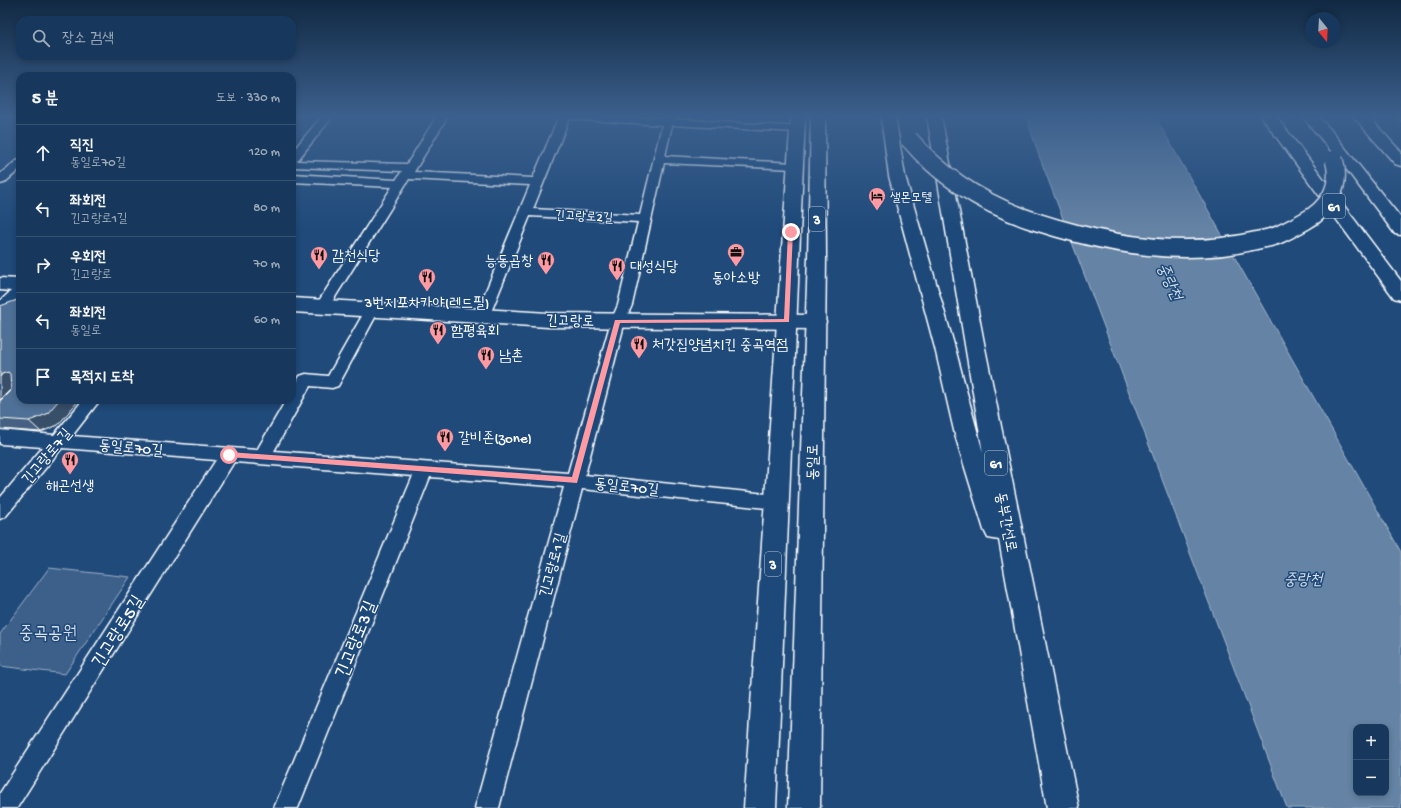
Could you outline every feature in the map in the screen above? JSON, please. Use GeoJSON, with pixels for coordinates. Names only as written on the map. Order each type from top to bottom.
{"type":"FeatureCollection","features":[{"type":"Feature","properties":{"kind":"main road","name":"3"},"geometry":{"type":"LineString","coordinates":[[760,808],[795,154]]}},
{"type":"Feature","properties":{"kind":"main road","name":"동일로"},"geometry":{"type":"LineString","coordinates":[[804,808],[816,322],[818,154]]}},
{"type":"Feature","properties":{"kind":"main road"},"geometry":{"type":"LineString","coordinates":[[894,154],[897,176],[945,348],[966,435],[1025,615]]}},
{"type":"Feature","properties":{"kind":"main road"},"geometry":{"type":"LineString","coordinates":[[922,154],[928,161],[952,180],[975,195],[1011,212],[1062,229],[1089,236],[1140,245],[1168,248],[1221,248],[1245,245],[1296,228],[1319,212],[1333,194],[1338,177],[1337,167],[1331,154]]}},
{"type":"Feature","properties":{"kind":"main road","name":"동부간선로"},"geometry":{"type":"LineString","coordinates":[[941,154],[975,348],[1063,808]]}},
{"type":"Feature","properties":{"kind":"main road","name":"61"},"geometry":{"type":"LineString","coordinates":[[1296,154],[1401,294]]}},
{"type":"Feature","properties":{"kind":"main road"},"geometry":{"type":"LineString","coordinates":[[1343,154],[1401,230]]}},
{"type":"Feature","properties":{"kind":"main road"},"geometry":{"type":"LineString","coordinates":[[791,232],[802,247],[803,262],[811,262],[817,257]]}},
{"type":"Feature","properties":{"kind":"main road"},"geometry":{"type":"LineString","coordinates":[[0,284],[16,285]]}},
{"type":"Feature","properties":{"kind":"main road"},"geometry":{"type":"LineString","coordinates":[[0,312],[16,297]]}},
{"type":"Feature","properties":{"kind":"main road","name":"긴고랑로"},"geometry":{"type":"LineString","coordinates":[[296,305],[482,317],[618,321],[816,322]]}},
{"type":"Feature","properties":{"kind":"street"},"geometry":{"type":"LineString","coordinates":[[322,307],[419,154]]}},
{"type":"Feature","properties":{"kind":"street"},"geometry":{"type":"LineString","coordinates":[[482,317],[548,154]]}},
{"type":"Feature","properties":{"kind":"street"},"geometry":{"type":"LineString","coordinates":[[618,321],[625,305],[644,218],[661,154]]}},
{"type":"Feature","properties":{"kind":"street"},"geometry":{"type":"LineString","coordinates":[[660,158],[794,166]]}},
{"type":"Feature","properties":{"kind":"street"},"geometry":{"type":"LineString","coordinates":[[296,164],[405,176],[536,182]]}},
{"type":"Feature","properties":{"kind":"street"},"geometry":{"type":"LineString","coordinates":[[0,180],[16,166]]}},
{"type":"Feature","properties":{"kind":"street"},"geometry":{"type":"LineString","coordinates":[[296,178],[405,176]]}},
{"type":"Feature","properties":{"kind":"street","name":"긴고랑로2길"},"geometry":{"type":"LineString","coordinates":[[525,212],[644,218]]}},
{"type":"Feature","properties":{"kind":"street"},"geometry":{"type":"LineString","coordinates":[[296,398],[306,380],[332,382],[372,310]]}},
{"type":"Feature","properties":{"kind":"street","name":"긴고랑로1길"},"geometry":{"type":"LineString","coordinates":[[487,808],[618,321]]}},
{"type":"Feature","properties":{"kind":"street","name":"긴고랑로7길"},"geometry":{"type":"LineString","coordinates":[[0,511],[89,404]]}},
{"type":"Feature","properties":{"kind":"street"},"geometry":{"type":"LineString","coordinates":[[262,457],[292,404]]}},
{"type":"Feature","properties":{"kind":"street","name":"동일로70길"},"geometry":{"type":"LineString","coordinates":[[0,437],[575,481],[776,502]]}},
{"type":"Feature","properties":{"kind":"street","name":"긴고랑로5길"},"geometry":{"type":"LineString","coordinates":[[4,808],[229,455]]}},
{"type":"Feature","properties":{"kind":"street","name":"긴고랑로3길"},"geometry":{"type":"LineString","coordinates":[[286,808],[424,470]]}},
{"type":"Feature","properties":{"kind":"green space","name":"중곡공원"},"geometry":{"type":"Polygon","coordinates":[[[49,568],[130,577],[65,674],[0,666],[0,634],[49,568]]]}},
{"type":"Feature","properties":{"kind":"water","name":"중랑천"},"geometry":{"type":"Polygon","coordinates":[[[1038,154],[1176,154],[1401,552],[1401,808],[1287,808],[1038,154]]]}},
{"type":"Feature","properties":{"kind":"building"},"geometry":{"type":"Polygon","coordinates":[[[16,300],[16,404],[56,404],[47,414],[29,421],[0,419],[0,401],[11,390],[10,374],[8,372],[2,374],[0,377],[0,306],[16,300]]]}},
{"type":"Feature","properties":{"kind":"place","name":"샐몬모텔"},"geometry":{"type":"Point","coordinates":[877,211]}},
{"type":"Feature","properties":{"kind":"place","name":"동아소방"},"geometry":{"type":"Point","coordinates":[736,267]}},
{"type":"Feature","properties":{"kind":"place","name":"감천식당"},"geometry":{"type":"Point","coordinates":[319,270]}},
{"type":"Feature","properties":{"kind":"place","name":"능동곱창"},"geometry":{"type":"Point","coordinates":[546,275]}},
{"type":"Feature","properties":{"kind":"place","name":"대성식당"},"geometry":{"type":"Point","coordinates":[617,281]}},
{"type":"Feature","properties":{"kind":"place","name":"3번지포차카야(레드필)"},"geometry":{"type":"Point","coordinates":[427,292]}},
{"type":"Feature","properties":{"kind":"place","name":"함평육회"},"geometry":{"type":"Point","coordinates":[438,345]}},
{"type":"Feature","properties":{"kind":"place","name":"처갓집양념치킨 중곡역점"},"geometry":{"type":"Point","coordinates":[639,359]}},
{"type":"Feature","properties":{"kind":"place","name":"남촌"},"geometry":{"type":"Point","coordinates":[486,370]}},
{"type":"Feature","properties":{"kind":"place","name":"갈비존(zone)"},"geometry":{"type":"Point","coordinates":[445,452]}},
{"type":"Feature","properties":{"kind":"place","name":"해곤선생"},"geometry":{"type":"Point","coordinates":[70,475]}},
{"type":"Feature","properties":{"kind":"route"},"geometry":{"type":"LineString","coordinates":[[229,455],[575,481],[618,321],[786,321],[791,232]]}}]}
